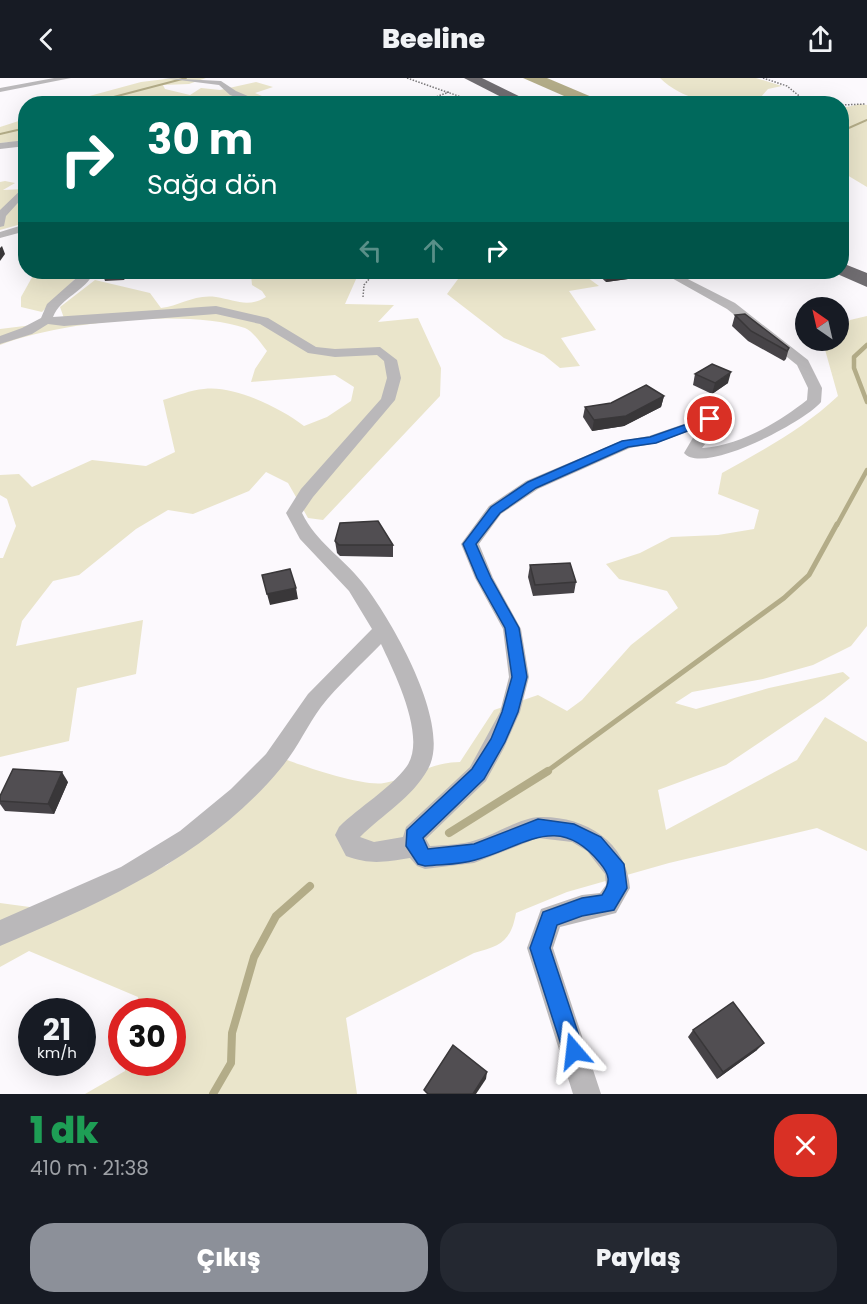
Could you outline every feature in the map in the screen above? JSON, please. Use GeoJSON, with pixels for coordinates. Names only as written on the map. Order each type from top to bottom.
{"type":"FeatureCollection","features":[{"type":"Feature","properties":{"kind":"highway"},"geometry":{"type":"LineString","coordinates":[[471,78],[496,96]]}},
{"type":"Feature","properties":{"kind":"highway"},"geometry":{"type":"LineString","coordinates":[[452,87],[488,96]]}},
{"type":"Feature","properties":{"kind":"highway"},"geometry":{"type":"LineString","coordinates":[[849,261],[867,270]]}},
{"type":"Feature","properties":{"kind":"highway"},"geometry":{"type":"LineString","coordinates":[[849,272],[867,281]]}},
{"type":"Feature","properties":{"kind":"street"},"geometry":{"type":"LineString","coordinates":[[0,90],[67,78]]}},
{"type":"Feature","properties":{"kind":"street"},"geometry":{"type":"LineString","coordinates":[[167,78],[221,83],[233,93],[241,96]]}},
{"type":"Feature","properties":{"kind":"street"},"geometry":{"type":"LineString","coordinates":[[0,146],[18,144]]}},
{"type":"Feature","properties":{"kind":"street"},"geometry":{"type":"LineString","coordinates":[[0,224],[1,215],[18,197]]}},
{"type":"Feature","properties":{"kind":"street"},"geometry":{"type":"LineString","coordinates":[[0,235],[18,229]]}},
{"type":"Feature","properties":{"kind":"street"},"geometry":{"type":"LineString","coordinates":[[46,320],[51,307],[82,279]]}},
{"type":"Feature","properties":{"kind":"street"},"geometry":{"type":"LineString","coordinates":[[587,1094],[540,948],[550,918],[582,907],[607,904],[618,888],[617,870],[595,843],[574,832],[538,827],[474,852],[425,858],[415,846],[414,835],[478,774],[497,742],[510,712],[519,677],[512,628],[484,578],[470,544],[495,510],[532,485],[626,444],[652,440],[710,419],[714,423],[699,439],[692,453],[708,454],[794,419],[814,402],[815,388],[802,363],[731,306],[679,279]]}},
{"type":"Feature","properties":{"kind":"street"},"geometry":{"type":"LineString","coordinates":[[0,340],[27,331],[46,320],[64,322],[216,310],[264,321],[313,350],[335,353],[380,351],[390,360],[394,378],[388,399],[307,493],[294,513],[301,533],[355,586],[382,631],[418,706],[425,738],[422,759],[405,786],[362,818],[347,835],[354,848],[374,853],[415,846]]}},
{"type":"Feature","properties":{"kind":"street"},"geometry":{"type":"LineString","coordinates":[[0,933],[129,875],[188,839],[239,796],[274,761],[315,700],[382,631]]}},
{"type":"Feature","properties":{"kind":"path"},"geometry":{"type":"LineString","coordinates":[[406,78],[488,96]]}},
{"type":"Feature","properties":{"kind":"path"},"geometry":{"type":"LineString","coordinates":[[763,78],[787,86],[799,96]]}},
{"type":"Feature","properties":{"kind":"path"},"geometry":{"type":"LineString","coordinates":[[433,96],[452,87]]}},
{"type":"Feature","properties":{"kind":"path"},"geometry":{"type":"LineString","coordinates":[[849,105],[865,104]]}},
{"type":"Feature","properties":{"kind":"path"},"geometry":{"type":"LineString","coordinates":[[363,297],[364,285],[369,279]]}},
{"type":"Feature","properties":{"kind":"shaded area"},"geometry":{"type":"Polygon","coordinates":[[[174,78],[206,78],[189,84],[163,85],[165,89],[190,95],[201,88],[220,90],[256,82],[273,87],[255,93],[262,96],[89,96],[141,82],[174,78]]]}},
{"type":"Feature","properties":{"kind":"shaded area"},"geometry":{"type":"Polygon","coordinates":[[[523,78],[547,78],[589,96],[564,96],[523,78]]]}},
{"type":"Feature","properties":{"kind":"shaded area"},"geometry":{"type":"Polygon","coordinates":[[[660,78],[756,78],[782,86],[768,89],[762,96],[689,96],[660,78]]]}},
{"type":"Feature","properties":{"kind":"shaded area"},"geometry":{"type":"Polygon","coordinates":[[[867,105],[867,187],[849,176],[849,106],[867,105]]]}},
{"type":"Feature","properties":{"kind":"shaded area"},"geometry":{"type":"Polygon","coordinates":[[[18,121],[18,142],[0,143],[0,127],[18,121]]]}},
{"type":"Feature","properties":{"kind":"shaded area"},"geometry":{"type":"Polygon","coordinates":[[[0,182],[15,183],[3,190],[18,189],[18,225],[0,230],[0,182]]]}},
{"type":"Feature","properties":{"kind":"shaded area"},"geometry":{"type":"Polygon","coordinates":[[[31,279],[75,279],[42,312],[21,307],[21,297],[31,279]]]}},
{"type":"Feature","properties":{"kind":"shaded area"},"geometry":{"type":"Polygon","coordinates":[[[251,279],[356,279],[345,304],[394,305],[378,322],[418,318],[441,368],[440,396],[323,520],[308,518],[288,483],[266,472],[249,491],[193,514],[168,510],[136,529],[79,575],[53,581],[22,621],[16,646],[143,620],[136,674],[77,688],[69,741],[0,757],[0,558],[3,558],[16,526],[7,499],[0,495],[0,475],[19,474],[32,487],[92,460],[146,466],[175,452],[163,400],[189,392],[216,389],[243,394],[270,405],[304,426],[327,417],[351,401],[354,387],[335,375],[251,382],[255,369],[267,351],[245,328],[220,322],[190,319],[122,320],[54,330],[0,345],[0,329],[65,321],[60,307],[95,280],[150,293],[161,308],[201,297],[216,297],[247,303],[266,297],[262,291],[252,285],[251,279]]]}},
{"type":"Feature","properties":{"kind":"shaded area"},"geometry":{"type":"Polygon","coordinates":[[[458,279],[590,279],[599,286],[569,291],[596,330],[561,338],[580,366],[560,368],[544,355],[504,338],[447,294],[458,279]]]}},
{"type":"Feature","properties":{"kind":"shaded area"},"geometry":{"type":"Polygon","coordinates":[[[867,316],[867,626],[851,646],[813,665],[763,679],[692,692],[675,703],[696,709],[769,688],[843,672],[850,678],[824,699],[726,765],[658,790],[666,830],[797,760],[825,717],[867,742],[867,851],[817,828],[669,863],[567,892],[516,913],[508,936],[498,945],[474,953],[346,1018],[357,1094],[85,1094],[116,1076],[186,1076],[186,998],[138,998],[29,951],[0,967],[0,903],[52,910],[167,865],[238,811],[282,758],[348,779],[384,783],[431,767],[460,762],[494,710],[538,695],[567,711],[582,700],[631,645],[678,608],[667,591],[619,579],[606,564],[640,553],[671,537],[718,535],[754,529],[759,510],[718,494],[722,473],[797,429],[838,396],[825,351],[849,351],[850,320],[867,316]]]}},
{"type":"Feature","properties":{"kind":"building"},"geometry":{"type":"Polygon","coordinates":[[[745,314],[789,348],[787,351],[751,331],[735,315],[745,314]]]}},
{"type":"Feature","properties":{"kind":"building"},"geometry":{"type":"Polygon","coordinates":[[[712,364],[731,372],[715,383],[695,374],[712,364]]]}},
{"type":"Feature","properties":{"kind":"building"},"geometry":{"type":"Polygon","coordinates":[[[646,385],[664,396],[626,416],[594,420],[585,407],[611,403],[646,385]]]}},
{"type":"Feature","properties":{"kind":"building"},"geometry":{"type":"Polygon","coordinates":[[[378,521],[393,545],[339,545],[335,541],[340,523],[378,521]]]}},
{"type":"Feature","properties":{"kind":"building"},"geometry":{"type":"Polygon","coordinates":[[[570,563],[576,582],[535,585],[530,565],[570,563]]]}},
{"type":"Feature","properties":{"kind":"building"},"geometry":{"type":"Polygon","coordinates":[[[290,569],[296,588],[267,594],[262,575],[290,569]]]}},
{"type":"Feature","properties":{"kind":"building"},"geometry":{"type":"Polygon","coordinates":[[[13,769],[62,772],[48,804],[0,801],[0,796],[13,769]]]}},
{"type":"Feature","properties":{"kind":"building"},"geometry":{"type":"Polygon","coordinates":[[[733,1002],[764,1043],[723,1072],[693,1030],[733,1002]]]}},
{"type":"Feature","properties":{"kind":"building"},"geometry":{"type":"Polygon","coordinates":[[[453,1045],[487,1072],[473,1094],[428,1094],[424,1090],[453,1045]]]}},
{"type":"Feature","properties":{"kind":"waterway"},"geometry":{"type":"LineString","coordinates":[[117,96],[186,78]]}},
{"type":"Feature","properties":{"kind":"waterway"},"geometry":{"type":"LineString","coordinates":[[849,128],[867,120]]}},
{"type":"Feature","properties":{"kind":"waterway"},"geometry":{"type":"LineString","coordinates":[[0,134],[18,130]]}},
{"type":"Feature","properties":{"kind":"waterway"},"geometry":{"type":"LineString","coordinates":[[867,345],[854,357],[854,368],[867,402]]}},
{"type":"Feature","properties":{"kind":"waterway"},"geometry":{"type":"LineString","coordinates":[[837,525],[867,470]]}},
{"type":"Feature","properties":{"kind":"waterway"},"geometry":{"type":"LineString","coordinates":[[546,772],[784,598],[809,575],[837,524]]}},
{"type":"Feature","properties":{"kind":"waterway"},"geometry":{"type":"LineString","coordinates":[[449,833],[548,771]]}},
{"type":"Feature","properties":{"kind":"waterway"},"geometry":{"type":"LineString","coordinates":[[213,1094],[231,1063],[232,1033],[254,957],[276,916],[310,886]]}},
{"type":"Feature","properties":{"kind":"route"},"geometry":{"type":"LineString","coordinates":[[574,1051],[540,948],[550,918],[582,907],[607,904],[618,888],[617,870],[595,843],[574,832],[538,827],[474,852],[444,857],[425,858],[415,846],[414,835],[478,774],[497,742],[510,712],[519,677],[512,628],[484,578],[470,544],[495,510],[532,485],[626,444],[652,440],[710,419]]}}]}
